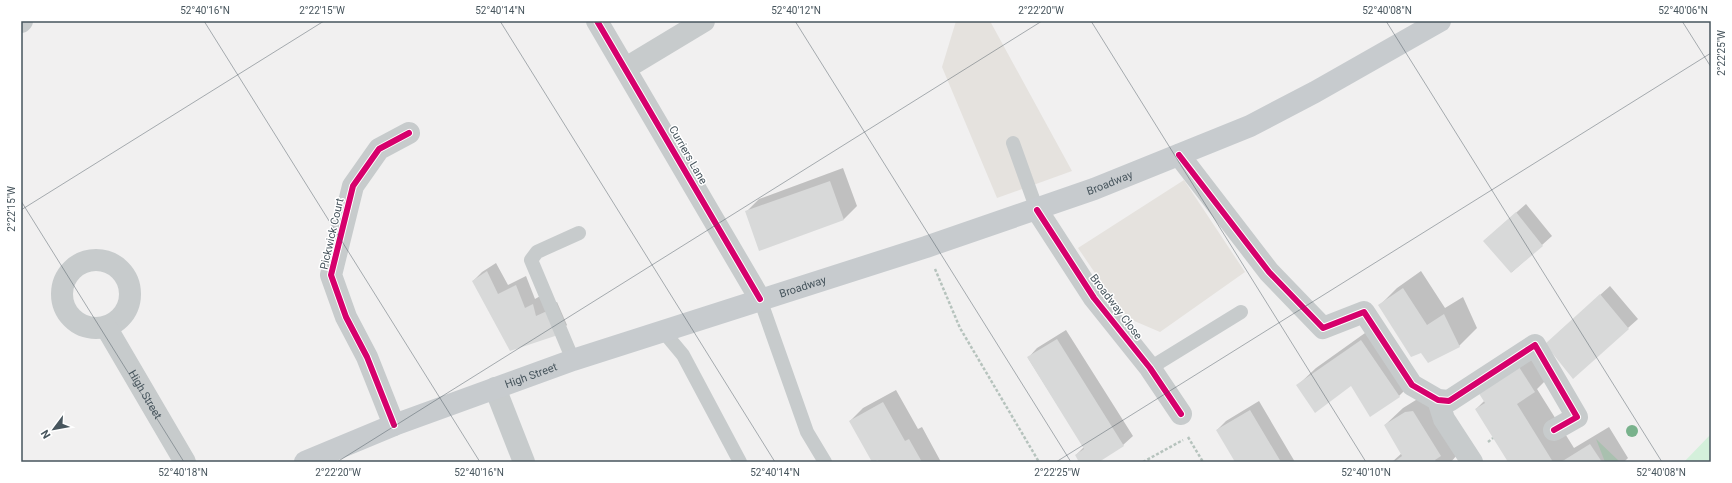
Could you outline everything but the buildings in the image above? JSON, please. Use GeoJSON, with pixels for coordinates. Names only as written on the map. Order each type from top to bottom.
{"type":"FeatureCollection","features":[{"type":"Feature","properties":{"kind":"main road","name":"Broadway"},"geometry":{"type":"LineString","coordinates":[[760,299],[926,247],[1037,210],[1250,126],[1315,92],[1440,21]]}},
{"type":"Feature","properties":{"kind":"main road","name":"High Street"},"geometry":{"type":"LineString","coordinates":[[305,462],[394,425],[573,360],[663,332],[760,299]]}},
{"type":"Feature","properties":{"kind":"street","name":"Curriers Lane"},"geometry":{"type":"LineString","coordinates":[[597,21],[626,68],[760,299]]}},
{"type":"Feature","properties":{"kind":"street"},"geometry":{"type":"LineString","coordinates":[[626,68],[704,21]]}},
{"type":"Feature","properties":{"kind":"street","name":"Pickwick Court"},"geometry":{"type":"LineString","coordinates":[[394,425],[367,357],[346,317],[331,275],[353,186],[380,149],[409,132]]}},
{"type":"Feature","properties":{"kind":"street"},"geometry":{"type":"LineString","coordinates":[[1179,155],[1269,272],[1323,328],[1364,312],[1412,385],[1438,400],[1449,401],[1535,345],[1577,417],[1554,430]]}},
{"type":"Feature","properties":{"kind":"street","name":"Broadway Close"},"geometry":{"type":"LineString","coordinates":[[1037,210],[1094,298],[1150,368],[1181,414]]}},
{"type":"Feature","properties":{"kind":"street","name":"High Street"},"geometry":{"type":"LineString","coordinates":[[106,327],[185,462]]}},
{"type":"Feature","properties":{"kind":"street"},"geometry":{"type":"LineString","coordinates":[[495,388],[524,462]]}},
{"type":"Feature","properties":{"kind":"street"},"geometry":{"type":"LineString","coordinates":[[1438,400],[1444,419],[1472,462]]}},
{"type":"Feature","properties":{"kind":"lane"},"geometry":{"type":"LineString","coordinates":[[1013,143],[1037,210]]}},
{"type":"Feature","properties":{"kind":"lane"},"geometry":{"type":"LineString","coordinates":[[573,360],[531,260],[537,252],[579,233]]}},
{"type":"Feature","properties":{"kind":"lane"},"geometry":{"type":"LineString","coordinates":[[760,299],[807,432],[825,462]]}},
{"type":"Feature","properties":{"kind":"lane"},"geometry":{"type":"LineString","coordinates":[[1150,368],[1240,312]]}},
{"type":"Feature","properties":{"kind":"lane"},"geometry":{"type":"LineString","coordinates":[[663,332],[683,355],[740,462]]}},
{"type":"Feature","properties":{"kind":"path"},"geometry":{"type":"LineString","coordinates":[[926,247],[960,328],[1039,462]]}},
{"type":"Feature","properties":{"kind":"path"},"geometry":{"type":"LineString","coordinates":[[1181,414],[1188,437],[1203,462]]}},
{"type":"Feature","properties":{"kind":"path"},"geometry":{"type":"LineString","coordinates":[[1143,462],[1188,437]]}},
{"type":"Feature","properties":{"kind":"shaded area"},"geometry":{"type":"Polygon","coordinates":[[[956,21],[990,21],[1072,171],[997,198],[942,67],[956,21]]]}},
{"type":"Feature","properties":{"kind":"shaded area"},"geometry":{"type":"Polygon","coordinates":[[[1184,180],[1245,272],[1160,332],[1125,317],[1078,248],[1184,180]]]}},
{"type":"Feature","properties":{"kind":"green space"},"geometry":{"type":"Polygon","coordinates":[[[1711,434],[1711,462],[1684,462],[1711,434]]]}},
{"type":"Feature","properties":{"kind":"green space"},"geometry":{"type":"Polygon","coordinates":[[[1596,439],[1620,462],[1605,462],[1596,439]]]}},
{"type":"Feature","properties":{"kind":"cycle path"},"geometry":{"type":"LineString","coordinates":[[597,21],[760,299]]}},
{"type":"Feature","properties":{"kind":"cycle path"},"geometry":{"type":"LineString","coordinates":[[394,425],[367,357],[346,317],[331,275],[353,186],[379,149],[409,133]]}},
{"type":"Feature","properties":{"kind":"cycle path"},"geometry":{"type":"LineString","coordinates":[[1179,155],[1269,272],[1323,328],[1364,312],[1412,385],[1438,400],[1449,401],[1535,345],[1577,417],[1554,430]]}},
{"type":"Feature","properties":{"kind":"cycle path"},"geometry":{"type":"LineString","coordinates":[[1037,210],[1094,298],[1150,368],[1181,414]]}}]}
